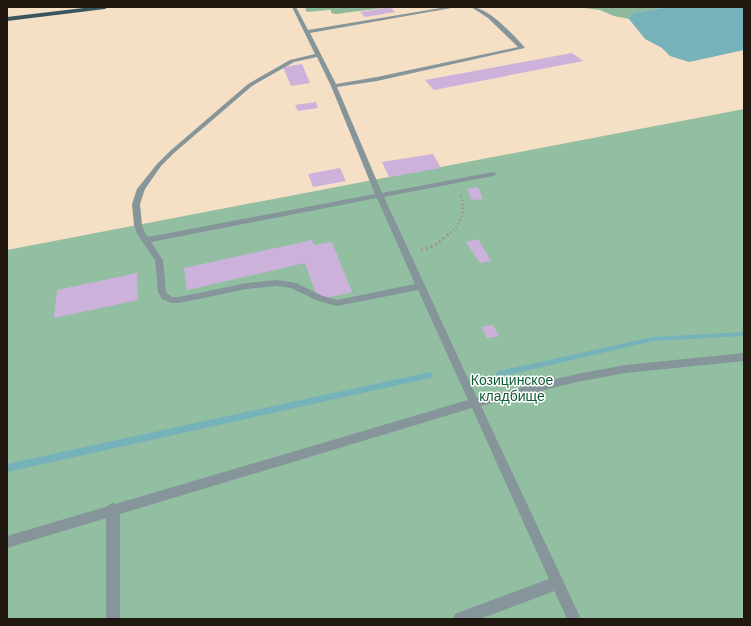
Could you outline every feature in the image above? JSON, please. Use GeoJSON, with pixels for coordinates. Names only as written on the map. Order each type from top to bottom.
{"type":"FeatureCollection","features":[{"type":"Feature","properties":{"kind":"main road"},"geometry":{"type":"LineString","coordinates":[[7,19],[105,7]]}},
{"type":"Feature","properties":{"kind":"street"},"geometry":{"type":"LineString","coordinates":[[113,510],[113,619]]}},
{"type":"Feature","properties":{"kind":"street"},"geometry":{"type":"LineString","coordinates":[[460,619],[557,582]]}},
{"type":"Feature","properties":{"kind":"lane"},"geometry":{"type":"LineString","coordinates":[[294,7],[334,86],[379,195],[406,255],[574,619]]}},
{"type":"Feature","properties":{"kind":"lane"},"geometry":{"type":"LineString","coordinates":[[307,32],[455,7]]}},
{"type":"Feature","properties":{"kind":"lane"},"geometry":{"type":"LineString","coordinates":[[334,86],[377,79],[522,48],[490,17],[473,7]]}},
{"type":"Feature","properties":{"kind":"lane"},"geometry":{"type":"LineString","coordinates":[[319,55],[292,61],[250,85],[172,152],[159,165],[141,190],[136,204],[138,225],[141,234],[159,260],[162,292],[164,297],[171,300],[188,299],[247,286],[277,283],[293,286],[329,302],[341,303],[420,286]]}},
{"type":"Feature","properties":{"kind":"lane"},"geometry":{"type":"LineString","coordinates":[[146,240],[493,174]]}},
{"type":"Feature","properties":{"kind":"lane"},"geometry":{"type":"LineString","coordinates":[[7,542],[474,403],[576,378],[625,369],[744,357]]}},
{"type":"Feature","properties":{"kind":"path"},"geometry":{"type":"LineString","coordinates":[[406,255],[434,246],[454,230],[462,219],[463,202],[458,190]]}},
{"type":"Feature","properties":{"kind":"green space"},"geometry":{"type":"Polygon","coordinates":[[[306,7],[390,7],[336,14],[331,13],[331,10],[307,12],[305,9],[306,7]]]}},
{"type":"Feature","properties":{"kind":"green space"},"geometry":{"type":"Polygon","coordinates":[[[576,7],[668,7],[633,13],[629,19],[614,16],[600,10],[576,7]]]}},
{"type":"Feature","properties":{"kind":"green space","name":"Козицинское кладбище"},"geometry":{"type":"Polygon","coordinates":[[[744,109],[744,619],[7,619],[7,250],[744,109]]]}},
{"type":"Feature","properties":{"kind":"water"},"geometry":{"type":"Polygon","coordinates":[[[668,7],[744,7],[744,50],[689,62],[670,56],[662,48],[645,39],[629,19],[633,13],[668,7]]]}},
{"type":"Feature","properties":{"kind":"building"},"geometry":{"type":"Polygon","coordinates":[[[390,7],[395,12],[365,17],[360,12],[390,7]]]}},
{"type":"Feature","properties":{"kind":"building"},"geometry":{"type":"Polygon","coordinates":[[[572,53],[583,61],[434,90],[425,80],[572,53]]]}},
{"type":"Feature","properties":{"kind":"building"},"geometry":{"type":"Polygon","coordinates":[[[302,64],[310,83],[291,86],[283,67],[302,64]]]}},
{"type":"Feature","properties":{"kind":"building"},"geometry":{"type":"Polygon","coordinates":[[[316,102],[318,108],[298,111],[295,105],[316,102]]]}},
{"type":"Feature","properties":{"kind":"building"},"geometry":{"type":"Polygon","coordinates":[[[433,154],[441,168],[389,177],[382,162],[433,154]]]}},
{"type":"Feature","properties":{"kind":"building"},"geometry":{"type":"Polygon","coordinates":[[[340,168],[346,181],[313,187],[308,174],[340,168]]]}},
{"type":"Feature","properties":{"kind":"building"},"geometry":{"type":"Polygon","coordinates":[[[478,187],[483,199],[472,200],[467,189],[478,187]]]}},
{"type":"Feature","properties":{"kind":"building"},"geometry":{"type":"Polygon","coordinates":[[[478,239],[491,261],[480,263],[466,242],[478,239]]]}},
{"type":"Feature","properties":{"kind":"building"},"geometry":{"type":"Polygon","coordinates":[[[312,240],[314,245],[332,242],[352,292],[318,300],[305,263],[187,290],[184,268],[312,240]]]}},
{"type":"Feature","properties":{"kind":"building"},"geometry":{"type":"Polygon","coordinates":[[[137,273],[138,300],[54,318],[57,290],[137,273]]]}},
{"type":"Feature","properties":{"kind":"building"},"geometry":{"type":"Polygon","coordinates":[[[493,325],[499,336],[487,338],[481,327],[493,325]]]}},
{"type":"Feature","properties":{"kind":"waterway"},"geometry":{"type":"LineString","coordinates":[[499,374],[653,339],[744,334]]}},
{"type":"Feature","properties":{"kind":"waterway"},"geometry":{"type":"LineString","coordinates":[[7,468],[430,375]]}}]}
